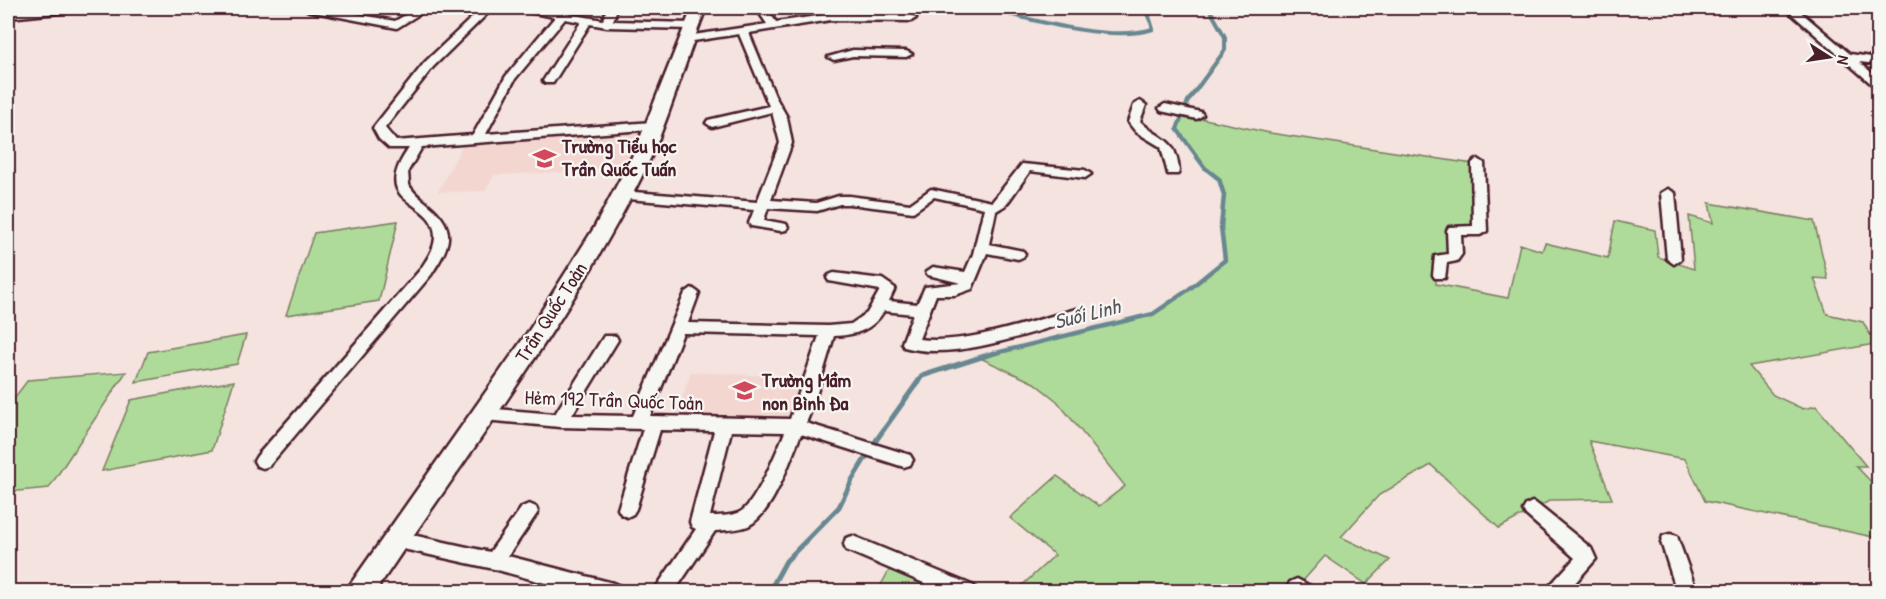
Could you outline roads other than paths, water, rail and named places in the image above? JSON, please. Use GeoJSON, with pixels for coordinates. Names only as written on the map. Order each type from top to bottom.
{"type":"FeatureCollection","features":[{"type":"Feature","properties":{"kind":"main road","name":"Trần Quốc Toản"},"geometry":{"type":"LineString","coordinates":[[359,591],[484,414],[573,280],[635,170],[692,24]]}},
{"type":"Feature","properties":{"kind":"street"},"geometry":{"type":"LineString","coordinates":[[8,15],[79,8]]}},
{"type":"Feature","properties":{"kind":"street"},"geometry":{"type":"LineString","coordinates":[[309,8],[397,25],[424,8]]}},
{"type":"Feature","properties":{"kind":"street"},"geometry":{"type":"LineString","coordinates":[[341,14],[353,8]]}},
{"type":"Feature","properties":{"kind":"street"},"geometry":{"type":"LineString","coordinates":[[488,8],[453,37],[411,84],[379,128],[383,136],[393,145],[653,126]]}},
{"type":"Feature","properties":{"kind":"street"},"geometry":{"type":"LineString","coordinates":[[520,8],[607,24],[692,24],[743,31],[830,12],[911,18]]}},
{"type":"Feature","properties":{"kind":"street"},"geometry":{"type":"LineString","coordinates":[[607,24],[612,8]]}},
{"type":"Feature","properties":{"kind":"street"},"geometry":{"type":"LineString","coordinates":[[761,8],[773,25]]}},
{"type":"Feature","properties":{"kind":"street"},"geometry":{"type":"LineString","coordinates":[[1790,8],[1878,84]]}},
{"type":"Feature","properties":{"kind":"street"},"geometry":{"type":"LineString","coordinates":[[478,138],[510,78],[562,16]]}},
{"type":"Feature","properties":{"kind":"street"},"geometry":{"type":"LineString","coordinates":[[549,81],[587,21]]}},
{"type":"Feature","properties":{"kind":"street"},"geometry":{"type":"LineString","coordinates":[[743,31],[754,53],[769,96],[782,117],[786,143],[756,223],[782,227]]}},
{"type":"Feature","properties":{"kind":"street"},"geometry":{"type":"LineString","coordinates":[[834,57],[853,52],[906,54]]}},
{"type":"Feature","properties":{"kind":"street"},"geometry":{"type":"LineString","coordinates":[[1847,57],[1878,61]]}},
{"type":"Feature","properties":{"kind":"street"},"geometry":{"type":"LineString","coordinates":[[1140,105],[1134,122],[1143,131],[1165,141],[1171,151],[1173,171]]}},
{"type":"Feature","properties":{"kind":"street"},"geometry":{"type":"LineString","coordinates":[[712,123],[776,108]]}},
{"type":"Feature","properties":{"kind":"street"},"geometry":{"type":"LineString","coordinates":[[1166,108],[1197,115]]}},
{"type":"Feature","properties":{"kind":"street"},"geometry":{"type":"LineString","coordinates":[[263,461],[426,272],[440,248],[442,231],[438,221],[412,196],[403,185],[401,177],[402,171],[419,142]]}},
{"type":"Feature","properties":{"kind":"street"},"geometry":{"type":"LineString","coordinates":[[1440,275],[1440,259],[1452,258],[1455,254],[1454,230],[1480,231],[1478,163]]}},
{"type":"Feature","properties":{"kind":"street"},"geometry":{"type":"LineString","coordinates":[[1077,314],[964,342],[931,347],[910,343],[930,290],[964,289],[971,278],[981,247],[986,220],[993,206],[1001,202],[1027,166],[1085,174]]}},
{"type":"Feature","properties":{"kind":"street"},"geometry":{"type":"LineString","coordinates":[[622,195],[763,206],[817,207],[838,200],[849,200],[913,208],[931,194],[936,193],[993,206]]}},
{"type":"Feature","properties":{"kind":"street"},"geometry":{"type":"LineString","coordinates":[[1668,193],[1674,259]]}},
{"type":"Feature","properties":{"kind":"street"},"geometry":{"type":"LineString","coordinates":[[981,247],[1018,254]]}},
{"type":"Feature","properties":{"kind":"street"},"geometry":{"type":"LineString","coordinates":[[933,272],[971,278]]}},
{"type":"Feature","properties":{"kind":"street"},"geometry":{"type":"LineString","coordinates":[[676,328],[850,331],[859,328],[875,316],[888,288],[886,285],[834,278]]}},
{"type":"Feature","properties":{"kind":"street"},"geometry":{"type":"LineString","coordinates":[[627,509],[646,423],[676,328],[692,293]]}},
{"type":"Feature","properties":{"kind":"street"},"geometry":{"type":"LineString","coordinates":[[880,305],[921,309]]}},
{"type":"Feature","properties":{"kind":"street"},"geometry":{"type":"LineString","coordinates":[[724,426],[699,522],[710,524],[740,521],[756,508],[764,497],[805,406],[828,331]]}},
{"type":"Feature","properties":{"kind":"street"},"geometry":{"type":"LineString","coordinates":[[560,421],[610,340]]}},
{"type":"Feature","properties":{"kind":"street","name":"Hẻm 192 Trần Quốc Toản"},"geometry":{"type":"LineString","coordinates":[[484,414],[560,421],[795,426],[904,460]]}},
{"type":"Feature","properties":{"kind":"street"},"geometry":{"type":"LineString","coordinates":[[1533,510],[1584,554],[1586,559],[1554,591]]}},
{"type":"Feature","properties":{"kind":"street"},"geometry":{"type":"LineString","coordinates":[[494,561],[529,512]]}},
{"type":"Feature","properties":{"kind":"street"},"geometry":{"type":"LineString","coordinates":[[663,591],[710,524]]}},
{"type":"Feature","properties":{"kind":"street"},"geometry":{"type":"LineString","coordinates":[[394,540],[494,561],[613,591]]}},
{"type":"Feature","properties":{"kind":"street"},"geometry":{"type":"LineString","coordinates":[[1670,542],[1687,591]]}},
{"type":"Feature","properties":{"kind":"street"},"geometry":{"type":"LineString","coordinates":[[853,544],[968,591]]}},
{"type":"Feature","properties":{"kind":"waterway"},"geometry":{"type":"LineString","coordinates":[[985,8],[1069,28],[1115,33],[1135,33],[1153,29],[1148,13],[1152,8]]}},
{"type":"Feature","properties":{"kind":"waterway","name":"Suối Linh"},"geometry":{"type":"LineString","coordinates":[[1198,158],[1177,129],[1188,101],[1225,50],[1225,37],[1209,8]]}},
{"type":"Feature","properties":{"kind":"waterway","name":"Suối Linh"},"geometry":{"type":"LineString","coordinates":[[988,355],[1153,314],[1188,290],[1225,260],[1221,227],[1224,195],[1219,179],[1205,168],[1197,157]]}},
{"type":"Feature","properties":{"kind":"waterway","name":"Suối Linh"},"geometry":{"type":"LineString","coordinates":[[769,592],[786,561],[839,507],[852,480],[877,439],[922,376],[994,353]]}},
{"type":"Feature","properties":{"kind":"place","name":"Trường Tiểu học Trần Quốc Tuấn"},"geometry":{"type":"Point","coordinates":[544,158]}},
{"type":"Feature","properties":{"kind":"place","name":"Trường Mầm non Bình Đa"},"geometry":{"type":"Point","coordinates":[744,391]}}]}
